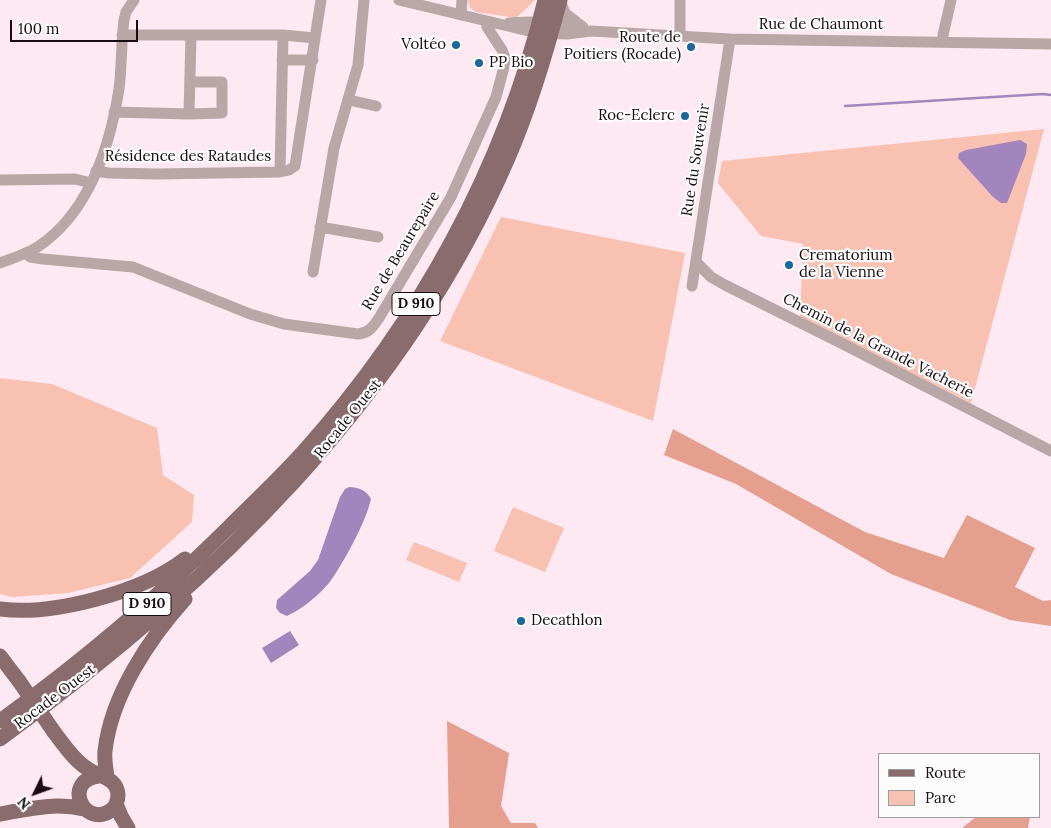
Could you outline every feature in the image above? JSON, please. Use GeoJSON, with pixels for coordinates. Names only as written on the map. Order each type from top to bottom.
{"type":"FeatureCollection","features":[{"type":"Feature","properties":{"kind":"main road","name":"Rocade Ouest"},"geometry":{"type":"LineString","coordinates":[[0,739],[52,701],[114,651],[245,534],[303,473],[364,402],[433,303],[471,236],[509,156],[539,73],[545,28],[545,0]]}},
{"type":"Feature","properties":{"kind":"main road","name":"Rocade Ouest"},"geometry":{"type":"LineString","coordinates":[[0,721],[63,674],[178,577],[282,475],[377,361],[416,303],[467,213],[496,151],[545,28],[560,0]]}},
{"type":"Feature","properties":{"kind":"main road"},"geometry":{"type":"LineString","coordinates":[[0,609],[30,610],[92,600],[116,594],[154,579],[172,570],[188,557],[282,475]]}},
{"type":"Feature","properties":{"kind":"main road"},"geometry":{"type":"LineString","coordinates":[[103,776],[104,751],[108,735],[118,703],[137,664],[155,636],[181,604],[245,534]]}},
{"type":"Feature","properties":{"kind":"main road"},"geometry":{"type":"LineString","coordinates":[[0,645],[5,661],[54,732],[81,764],[103,776],[116,786],[118,792],[116,804],[103,814],[93,814],[84,809],[71,806],[50,805],[0,814]]}},
{"type":"Feature","properties":{"kind":"main road"},"geometry":{"type":"LineString","coordinates":[[54,732],[74,770],[80,787],[79,798],[84,809]]}},
{"type":"Feature","properties":{"kind":"main road"},"geometry":{"type":"LineString","coordinates":[[80,787],[88,779],[103,776]]}},
{"type":"Feature","properties":{"kind":"main road"},"geometry":{"type":"LineString","coordinates":[[116,804],[128,828]]}},
{"type":"Feature","properties":{"kind":"main road"},"geometry":{"type":"LineString","coordinates":[[103,814],[117,828]]}},
{"type":"Feature","properties":{"kind":"street"},"geometry":{"type":"LineString","coordinates":[[283,35],[280,172],[295,166],[321,0]]}},
{"type":"Feature","properties":{"kind":"street"},"geometry":{"type":"LineString","coordinates":[[313,272],[338,132],[358,65],[364,0]]}},
{"type":"Feature","properties":{"kind":"street","name":"Rue de Chaumont"},"geometry":{"type":"LineString","coordinates":[[399,0],[492,22],[545,28],[730,40],[1051,44]]}},
{"type":"Feature","properties":{"kind":"street"},"geometry":{"type":"LineString","coordinates":[[461,15],[462,0]]}},
{"type":"Feature","properties":{"kind":"street"},"geometry":{"type":"LineString","coordinates":[[560,0],[565,13],[591,31]]}},
{"type":"Feature","properties":{"kind":"street"},"geometry":{"type":"LineString","coordinates":[[680,0],[680,36]]}},
{"type":"Feature","properties":{"kind":"street"},"geometry":{"type":"LineString","coordinates":[[943,42],[950,0]]}},
{"type":"Feature","properties":{"kind":"street"},"geometry":{"type":"LineString","coordinates":[[0,263],[25,253],[52,236],[82,201],[96,171],[114,112],[119,88],[122,36],[128,2]]}},
{"type":"Feature","properties":{"kind":"street","name":"Rue de Beaurepaire"},"geometry":{"type":"LineString","coordinates":[[25,253],[30,257],[43,259],[132,267],[250,314],[284,324],[364,334],[369,331],[379,318],[451,197],[496,97],[505,58],[487,27],[492,22]]}},
{"type":"Feature","properties":{"kind":"street"},"geometry":{"type":"LineString","coordinates":[[122,36],[191,34],[283,35],[315,38]]}},
{"type":"Feature","properties":{"kind":"street"},"geometry":{"type":"LineString","coordinates":[[189,114],[191,34]]}},
{"type":"Feature","properties":{"kind":"street","name":"Rue du Souvenir"},"geometry":{"type":"LineString","coordinates":[[692,286],[730,40]]}},
{"type":"Feature","properties":{"kind":"street"},"geometry":{"type":"LineString","coordinates":[[282,60],[313,60]]}},
{"type":"Feature","properties":{"kind":"street"},"geometry":{"type":"LineString","coordinates":[[114,112],[222,113],[222,82],[190,82]]}},
{"type":"Feature","properties":{"kind":"street"},"geometry":{"type":"LineString","coordinates":[[349,100],[376,106]]}},
{"type":"Feature","properties":{"kind":"street","name":"Résidence des Rataudes"},"geometry":{"type":"LineString","coordinates":[[96,171],[156,174],[280,172]]}},
{"type":"Feature","properties":{"kind":"street"},"geometry":{"type":"LineString","coordinates":[[0,180],[75,179],[90,183]]}},
{"type":"Feature","properties":{"kind":"street"},"geometry":{"type":"LineString","coordinates":[[320,227],[378,237]]}},
{"type":"Feature","properties":{"kind":"street","name":"Chemin de la Grande Vacherie"},"geometry":{"type":"LineString","coordinates":[[696,262],[711,276],[725,285],[1051,451]]}},
{"type":"Feature","properties":{"kind":"green space"},"geometry":{"type":"Polygon","coordinates":[[[468,0],[535,0],[516,18],[476,12],[470,8],[468,0]]]}},
{"type":"Feature","properties":{"kind":"green space"},"geometry":{"type":"Polygon","coordinates":[[[1044,129],[971,403],[800,317],[803,244],[761,236],[718,183],[722,161],[1044,129]]]}},
{"type":"Feature","properties":{"kind":"green space"},"geometry":{"type":"Polygon","coordinates":[[[501,217],[685,253],[653,421],[440,341],[501,217]]]}},
{"type":"Feature","properties":{"kind":"green space"},"geometry":{"type":"Polygon","coordinates":[[[0,378],[52,384],[157,428],[163,475],[194,495],[192,522],[130,578],[68,593],[12,597],[0,594],[0,378]]]}},
{"type":"Feature","properties":{"kind":"green space"},"geometry":{"type":"Polygon","coordinates":[[[513,507],[564,528],[545,572],[494,551],[513,507]]]}},
{"type":"Feature","properties":{"kind":"green space"},"geometry":{"type":"Polygon","coordinates":[[[414,542],[467,563],[459,582],[406,560],[414,542]]]}},
{"type":"Feature","properties":{"kind":"shaded area"},"geometry":{"type":"Polygon","coordinates":[[[1020,140],[1027,144],[1026,154],[1007,203],[1001,203],[993,197],[958,158],[959,153],[1020,140]]]}},
{"type":"Feature","properties":{"kind":"shaded area"},"geometry":{"type":"Polygon","coordinates":[[[673,429],[865,532],[944,558],[967,515],[1035,548],[1015,587],[1043,601],[1051,600],[1051,626],[1010,620],[891,574],[736,484],[664,455],[673,429]]]}},
{"type":"Feature","properties":{"kind":"shaded area"},"geometry":{"type":"Polygon","coordinates":[[[349,487],[362,490],[371,499],[359,531],[341,565],[329,583],[315,597],[287,616],[280,613],[276,608],[277,600],[310,571],[318,560],[340,497],[345,489],[349,487]]]}},
{"type":"Feature","properties":{"kind":"shaded area"},"geometry":{"type":"Polygon","coordinates":[[[290,631],[299,645],[271,663],[262,648],[290,631]]]}},
{"type":"Feature","properties":{"kind":"shaded area"},"geometry":{"type":"Polygon","coordinates":[[[447,721],[509,753],[501,806],[511,823],[535,823],[538,828],[449,828],[447,721]]]}},
{"type":"Feature","properties":{"kind":"shaded area"},"geometry":{"type":"Polygon","coordinates":[[[975,818],[1030,818],[1028,828],[962,828],[975,818]]]}},
{"type":"Feature","properties":{"kind":"waterway"},"geometry":{"type":"LineString","coordinates":[[845,106],[1051,95]]}},
{"type":"Feature","properties":{"kind":"place","name":"Voltéo"},"geometry":{"type":"Point","coordinates":[456,45]}},
{"type":"Feature","properties":{"kind":"place","name":"Route de Poitiers (Rocade)"},"geometry":{"type":"Point","coordinates":[691,47]}},
{"type":"Feature","properties":{"kind":"place","name":"PP Bio"},"geometry":{"type":"Point","coordinates":[479,63]}},
{"type":"Feature","properties":{"kind":"place","name":"Roc-Eclerc"},"geometry":{"type":"Point","coordinates":[685,116]}},
{"type":"Feature","properties":{"kind":"place","name":"Crematorium de la Vienne"},"geometry":{"type":"Point","coordinates":[789,265]}},
{"type":"Feature","properties":{"kind":"place","name":"Decathlon"},"geometry":{"type":"Point","coordinates":[521,621]}}]}
